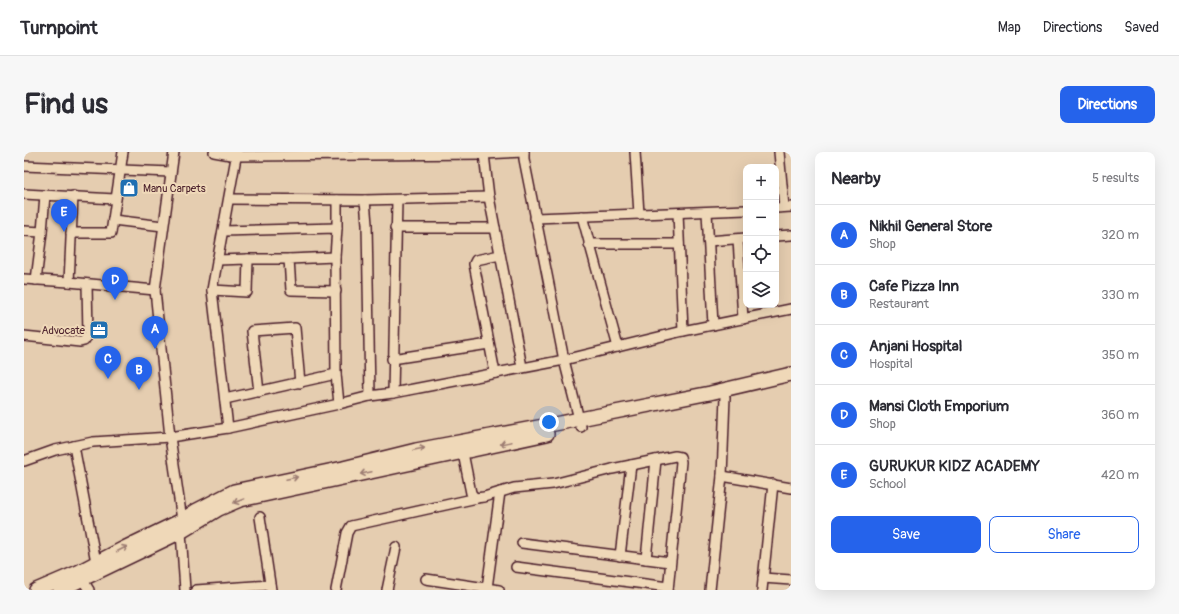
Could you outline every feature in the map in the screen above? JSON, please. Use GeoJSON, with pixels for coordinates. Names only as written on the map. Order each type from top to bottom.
{"type":"FeatureCollection","features":[{"type":"Feature","properties":{"kind":"street"},"geometry":{"type":"LineString","coordinates":[[71,233],[111,233],[123,152]]}},
{"type":"Feature","properties":{"kind":"street"},"geometry":{"type":"LineString","coordinates":[[174,152],[155,290],[170,437],[182,526],[185,590]]}},
{"type":"Feature","properties":{"kind":"street"},"geometry":{"type":"LineString","coordinates":[[214,152],[237,154],[469,152],[484,154],[524,152],[535,218],[564,360],[580,423]]}},
{"type":"Feature","properties":{"kind":"street"},"geometry":{"type":"LineString","coordinates":[[634,152],[639,214]]}},
{"type":"Feature","properties":{"kind":"street"},"geometry":{"type":"LineString","coordinates":[[779,152],[784,207]]}},
{"type":"Feature","properties":{"kind":"street"},"geometry":{"type":"LineString","coordinates":[[228,428],[212,290],[237,154]]}},
{"type":"Feature","properties":{"kind":"street"},"geometry":{"type":"LineString","coordinates":[[484,154],[489,197],[522,367]]}},
{"type":"Feature","properties":{"kind":"street"},"geometry":{"type":"LineString","coordinates":[[24,166],[171,172]]}},
{"type":"Feature","properties":{"kind":"street"},"geometry":{"type":"LineString","coordinates":[[24,194],[116,199]]}},
{"type":"Feature","properties":{"kind":"street"},"geometry":{"type":"LineString","coordinates":[[36,280],[45,195]]}},
{"type":"Feature","properties":{"kind":"street"},"geometry":{"type":"LineString","coordinates":[[69,282],[73,196]]}},
{"type":"Feature","properties":{"kind":"street"},"geometry":{"type":"LineString","coordinates":[[228,199],[397,200],[489,197]]}},
{"type":"Feature","properties":{"kind":"street"},"geometry":{"type":"LineString","coordinates":[[337,200],[335,257],[336,374],[339,404]]}},
{"type":"Feature","properties":{"kind":"street"},"geometry":{"type":"LineString","coordinates":[[365,200],[367,224],[370,396]]}},
{"type":"Feature","properties":{"kind":"street"},"geometry":{"type":"LineString","coordinates":[[393,393],[392,359],[397,200]]}},
{"type":"Feature","properties":{"kind":"street"},"geometry":{"type":"LineString","coordinates":[[535,218],[743,210]]}},
{"type":"Feature","properties":{"kind":"street"},"geometry":{"type":"LineString","coordinates":[[707,212],[713,325]]}},
{"type":"Feature","properties":{"kind":"street"},"geometry":{"type":"LineString","coordinates":[[678,213],[683,331]]}},
{"type":"Feature","properties":{"kind":"street"},"geometry":{"type":"LineString","coordinates":[[582,216],[618,347]]}},
{"type":"Feature","properties":{"kind":"street"},"geometry":{"type":"LineString","coordinates":[[113,220],[163,226]]}},
{"type":"Feature","properties":{"kind":"street"},"geometry":{"type":"LineString","coordinates":[[223,231],[337,228]]}},
{"type":"Feature","properties":{"kind":"street"},"geometry":{"type":"LineString","coordinates":[[395,228],[495,228]]}},
{"type":"Feature","properties":{"kind":"street"},"geometry":{"type":"LineString","coordinates":[[24,230],[42,232]]}},
{"type":"Feature","properties":{"kind":"street"},"geometry":{"type":"LineString","coordinates":[[779,236],[791,235]]}},
{"type":"Feature","properties":{"kind":"street"},"geometry":{"type":"LineString","coordinates":[[708,241],[742,239],[743,319]]}},
{"type":"Feature","properties":{"kind":"street"},"geometry":{"type":"LineString","coordinates":[[589,244],[679,244]]}},
{"type":"Feature","properties":{"kind":"street"},"geometry":{"type":"LineString","coordinates":[[495,372],[474,264],[476,260],[500,255]]}},
{"type":"Feature","properties":{"kind":"street"},"geometry":{"type":"LineString","coordinates":[[217,260],[335,257]]}},
{"type":"Feature","properties":{"kind":"street"},"geometry":{"type":"LineString","coordinates":[[212,290],[247,292],[248,259]]}},
{"type":"Feature","properties":{"kind":"street"},"geometry":{"type":"LineString","coordinates":[[289,259],[291,290],[336,291]]}},
{"type":"Feature","properties":{"kind":"street"},"geometry":{"type":"LineString","coordinates":[[24,279],[155,290]]}},
{"type":"Feature","properties":{"kind":"street"},"geometry":{"type":"LineString","coordinates":[[24,336],[80,342],[84,341],[88,335],[87,284]]}},
{"type":"Feature","properties":{"kind":"street"},"geometry":{"type":"LineString","coordinates":[[24,461],[55,450],[93,442],[170,437],[228,428],[370,396],[393,393],[495,372],[564,360],[683,331],[791,309]]}},
{"type":"Feature","properties":{"kind":"street"},"geometry":{"type":"LineString","coordinates":[[259,392],[252,331],[295,328],[300,383]]}},
{"type":"Feature","properties":{"kind":"street"},"geometry":{"type":"LineString","coordinates":[[392,359],[489,344]]}},
{"type":"Feature","properties":{"kind":"street"},"geometry":{"type":"LineString","coordinates":[[225,400],[336,374]]}},
{"type":"Feature","properties":{"kind":"street"},"geometry":{"type":"LineString","coordinates":[[580,423],[791,374]]}},
{"type":"Feature","properties":{"kind":"street"},"geometry":{"type":"LineString","coordinates":[[36,590],[78,572],[96,562],[250,497],[462,446],[725,397],[791,382]]}},
{"type":"Feature","properties":{"kind":"street"},"geometry":{"type":"LineString","coordinates":[[710,590],[722,476],[725,397]]}},
{"type":"Feature","properties":{"kind":"street"},"geometry":{"type":"LineString","coordinates":[[74,446],[96,562]]}},
{"type":"Feature","properties":{"kind":"street"},"geometry":{"type":"LineString","coordinates":[[462,446],[471,493],[473,497],[477,498]]}},
{"type":"Feature","properties":{"kind":"street"},"geometry":{"type":"LineString","coordinates":[[336,590],[347,533],[351,526],[477,498],[514,488],[553,484],[656,460],[675,456],[680,457],[681,460],[668,588],[516,567]]}},
{"type":"Feature","properties":{"kind":"street"},"geometry":{"type":"LineString","coordinates":[[646,560],[656,460]]}},
{"type":"Feature","properties":{"kind":"street"},"geometry":{"type":"LineString","coordinates":[[620,556],[631,466]]}},
{"type":"Feature","properties":{"kind":"street"},"geometry":{"type":"LineString","coordinates":[[722,476],[791,488]]}},
{"type":"Feature","properties":{"kind":"street"},"geometry":{"type":"LineString","coordinates":[[762,590],[773,484]]}},
{"type":"Feature","properties":{"kind":"street"},"geometry":{"type":"LineString","coordinates":[[487,588],[500,492]]}},
{"type":"Feature","properties":{"kind":"street"},"geometry":{"type":"LineString","coordinates":[[196,590],[271,587],[260,517]]}},
{"type":"Feature","properties":{"kind":"street"},"geometry":{"type":"LineString","coordinates":[[60,590],[86,585],[182,526]]}},
{"type":"Feature","properties":{"kind":"street"},"geometry":{"type":"LineString","coordinates":[[522,543],[670,562]]}},
{"type":"Feature","properties":{"kind":"street"},"geometry":{"type":"LineString","coordinates":[[387,590],[396,547]]}},
{"type":"Feature","properties":{"kind":"street"},"geometry":{"type":"LineString","coordinates":[[763,578],[791,580]]}},
{"type":"Feature","properties":{"kind":"street"},"geometry":{"type":"LineString","coordinates":[[426,579],[499,590]]}},
{"type":"Feature","properties":{"kind":"place","name":"Manu Carpets"},"geometry":{"type":"Point","coordinates":[129,188]}},
{"type":"Feature","properties":{"kind":"place","name":"GURUKUR KIDZ ACADEMY"},"geometry":{"type":"Point","coordinates":[64,232]}},
{"type":"Feature","properties":{"kind":"place","name":"Mansi Cloth Emporium"},"geometry":{"type":"Point","coordinates":[115,300]}},
{"type":"Feature","properties":{"kind":"place","name":"Advocate"},"geometry":{"type":"Point","coordinates":[99,330]}},
{"type":"Feature","properties":{"kind":"place","name":"Nikhil General Store"},"geometry":{"type":"Point","coordinates":[155,349]}},
{"type":"Feature","properties":{"kind":"place","name":"Anjani Hospital"},"geometry":{"type":"Point","coordinates":[108,379]}},
{"type":"Feature","properties":{"kind":"place","name":"Cafe Pizza Inn"},"geometry":{"type":"Point","coordinates":[139,390]}}]}
